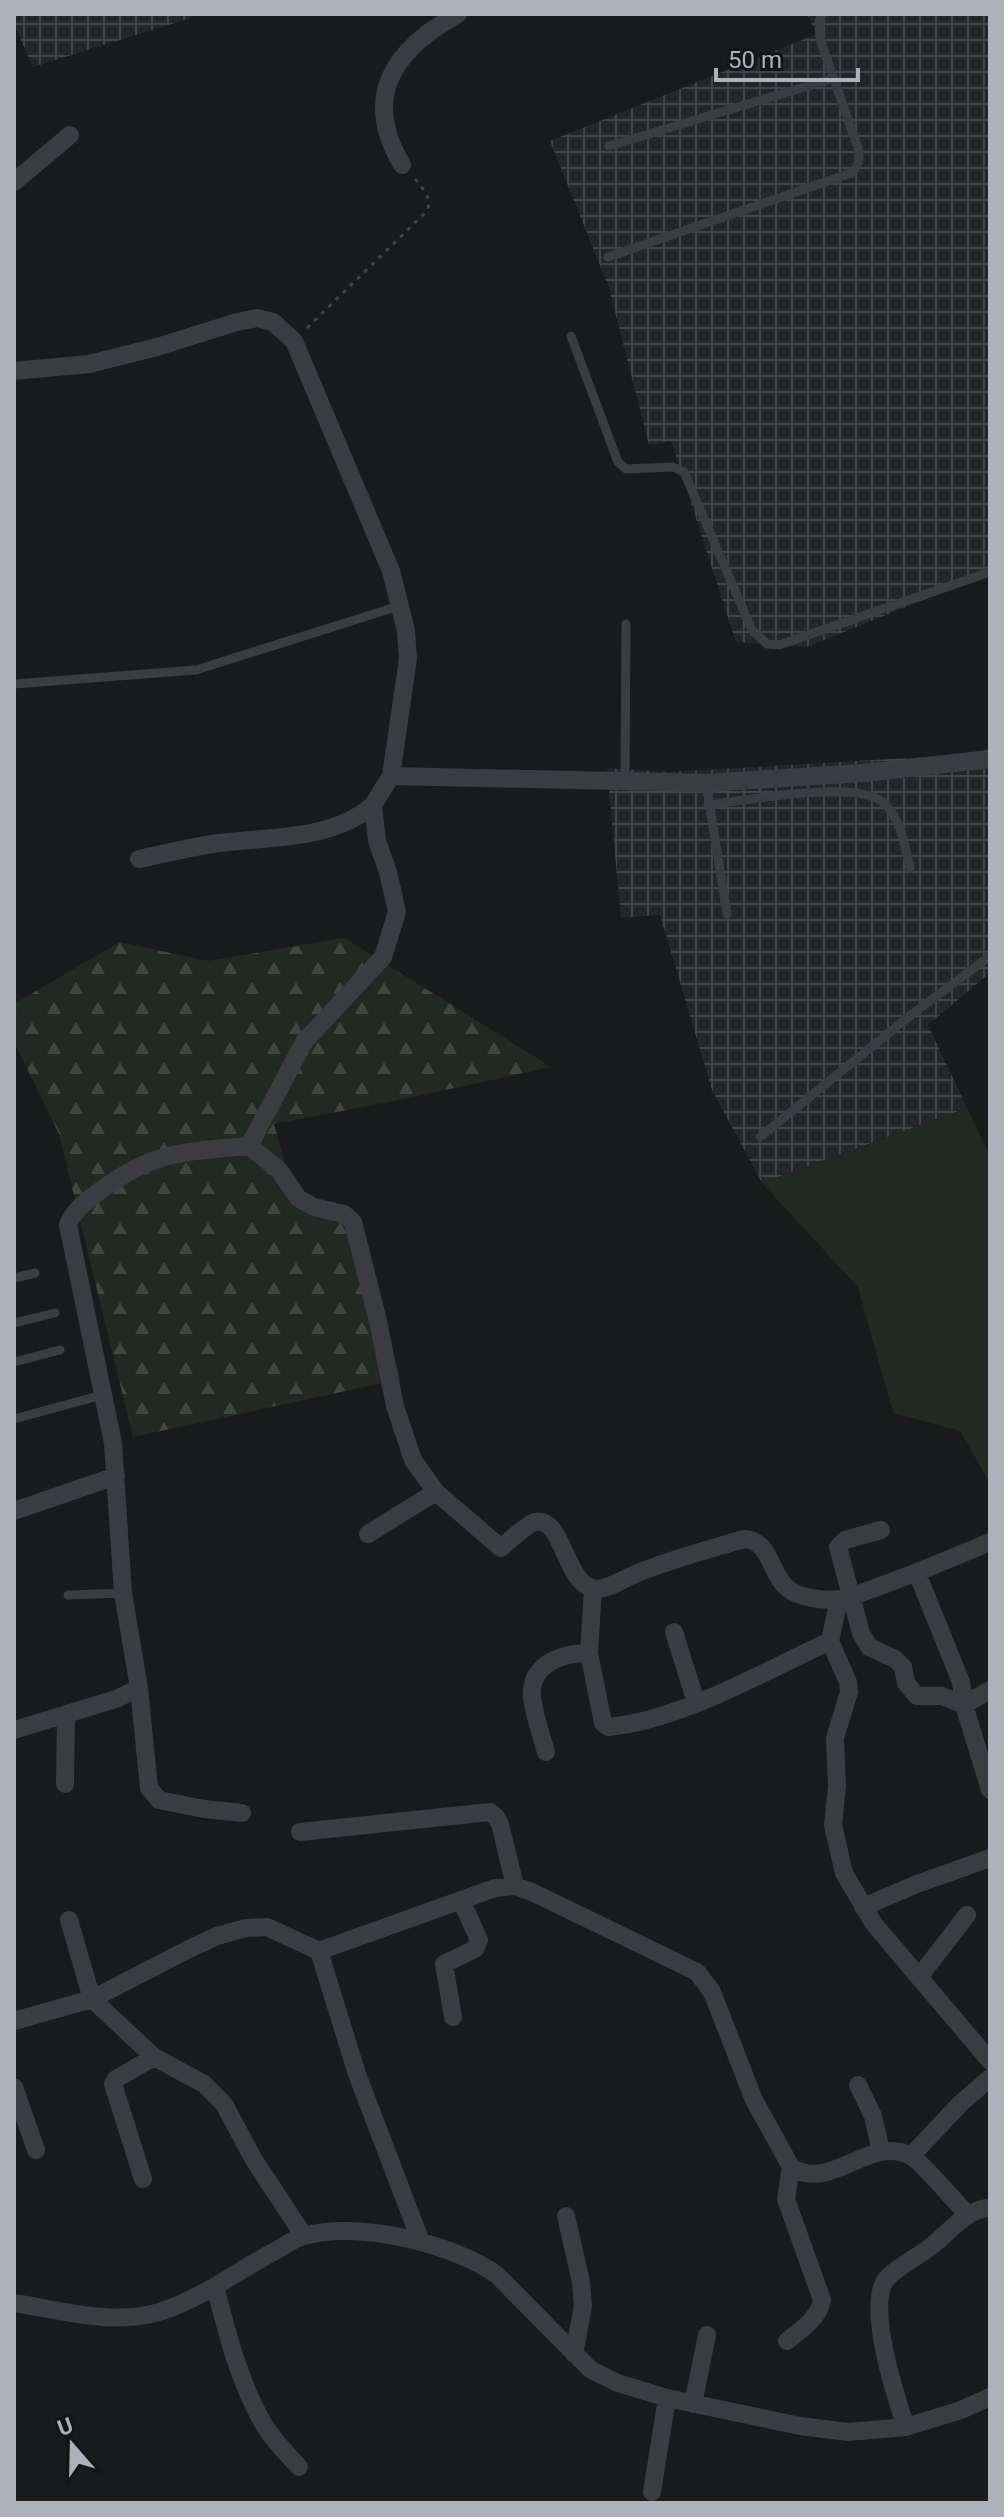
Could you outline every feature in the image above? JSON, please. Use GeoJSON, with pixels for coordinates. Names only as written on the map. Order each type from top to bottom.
{"type":"FeatureCollection","features":[{"type":"Feature","properties":{"kind":"street"},"geometry":{"type":"LineString","coordinates":[[402,165],[388,140],[383,107],[389,76],[408,51],[429,32],[458,14]]}},
{"type":"Feature","properties":{"kind":"street"},"geometry":{"type":"LineString","coordinates":[[14,182],[70,135]]}},
{"type":"Feature","properties":{"kind":"street"},"geometry":{"type":"LineString","coordinates":[[14,371],[89,364],[257,318],[273,322],[294,341],[386,558],[406,631],[408,659],[391,776],[373,805],[356,817],[302,835],[214,844],[139,859]]}},
{"type":"Feature","properties":{"kind":"street"},"geometry":{"type":"LineString","coordinates":[[391,776],[706,783],[878,772],[990,759]]}},
{"type":"Feature","properties":{"kind":"street"},"geometry":{"type":"LineString","coordinates":[[249,1146],[304,1042],[383,957],[397,912],[377,841],[373,805]]}},
{"type":"Feature","properties":{"kind":"street"},"geometry":{"type":"LineString","coordinates":[[242,1813],[159,1800],[153,1796],[147,1779],[139,1688],[123,1593],[113,1443],[68,1225],[90,1199],[118,1177],[164,1155],[249,1146],[279,1170],[298,1198],[344,1214],[353,1222],[395,1406],[413,1460],[436,1492],[501,1548],[535,1522],[549,1526],[559,1539],[579,1580],[593,1588],[605,1588],[654,1566],[744,1539],[753,1540],[761,1544],[781,1583],[789,1591],[798,1595],[845,1598],[917,1573],[990,1542]]}},
{"type":"Feature","properties":{"kind":"street"},"geometry":{"type":"LineString","coordinates":[[14,1511],[116,1476]]}},
{"type":"Feature","properties":{"kind":"street"},"geometry":{"type":"LineString","coordinates":[[368,1534],[436,1492]]}},
{"type":"Feature","properties":{"kind":"street"},"geometry":{"type":"LineString","coordinates":[[881,1530],[845,1540],[838,1547],[845,1598],[861,1633],[869,1647],[895,1659],[903,1667],[906,1683],[917,1696],[942,1696],[964,1705]]}},
{"type":"Feature","properties":{"kind":"street"},"geometry":{"type":"LineString","coordinates":[[917,1573],[961,1682],[964,1705],[990,1790]]}},
{"type":"Feature","properties":{"kind":"street"},"geometry":{"type":"LineString","coordinates":[[593,1588],[589,1653],[605,1726],[626,1726],[696,1702],[830,1641]]}},
{"type":"Feature","properties":{"kind":"street"},"geometry":{"type":"LineString","coordinates":[[845,1598],[830,1641],[848,1682],[849,1692],[835,1738],[837,1786],[833,1810],[835,1843],[844,1873],[874,1924],[990,2061]]}},
{"type":"Feature","properties":{"kind":"street"},"geometry":{"type":"LineString","coordinates":[[674,1632],[696,1702]]}},
{"type":"Feature","properties":{"kind":"street"},"geometry":{"type":"LineString","coordinates":[[546,1752],[531,1694],[535,1682],[547,1662],[572,1652],[589,1653]]}},
{"type":"Feature","properties":{"kind":"street"},"geometry":{"type":"LineString","coordinates":[[14,1730],[116,1699],[139,1688]]}},
{"type":"Feature","properties":{"kind":"street"},"geometry":{"type":"LineString","coordinates":[[964,1705],[990,1690]]}},
{"type":"Feature","properties":{"kind":"street"},"geometry":{"type":"LineString","coordinates":[[65,1784],[66,1714]]}},
{"type":"Feature","properties":{"kind":"street"},"geometry":{"type":"LineString","coordinates":[[300,1832],[490,1812],[500,1824],[515,1886]]}},
{"type":"Feature","properties":{"kind":"street"},"geometry":{"type":"LineString","coordinates":[[863,1907],[990,1858]]}},
{"type":"Feature","properties":{"kind":"street"},"geometry":{"type":"LineString","coordinates":[[14,2021],[92,1999],[217,1936],[246,1928],[267,1927],[319,1951],[495,1888],[515,1886],[595,1921],[697,1972],[712,1992],[754,2100],[791,2167],[799,2172],[815,2174],[881,2151],[911,2156],[968,2215]]}},
{"type":"Feature","properties":{"kind":"street"},"geometry":{"type":"LineString","coordinates":[[453,2017],[443,1965],[475,1949],[479,1940],[462,1902]]}},
{"type":"Feature","properties":{"kind":"street"},"geometry":{"type":"LineString","coordinates":[[919,1977],[967,1915]]}},
{"type":"Feature","properties":{"kind":"street"},"geometry":{"type":"LineString","coordinates":[[69,1920],[92,1999],[154,2057],[204,2084],[224,2104],[254,2160],[304,2236]]}},
{"type":"Feature","properties":{"kind":"street"},"geometry":{"type":"LineString","coordinates":[[319,1951],[357,2074],[421,2242]]}},
{"type":"Feature","properties":{"kind":"street"},"geometry":{"type":"LineString","coordinates":[[143,2179],[113,2084],[116,2079],[154,2057]]}},
{"type":"Feature","properties":{"kind":"street"},"geometry":{"type":"LineString","coordinates":[[911,2156],[961,2103],[990,2078]]}},
{"type":"Feature","properties":{"kind":"street"},"geometry":{"type":"LineString","coordinates":[[858,2085],[873,2116],[881,2151]]}},
{"type":"Feature","properties":{"kind":"street"},"geometry":{"type":"LineString","coordinates":[[14,2087],[36,2150]]}},
{"type":"Feature","properties":{"kind":"street"},"geometry":{"type":"LineString","coordinates":[[787,2341],[814,2317],[822,2300],[786,2199],[791,2167]]}},
{"type":"Feature","properties":{"kind":"street"},"geometry":{"type":"LineString","coordinates":[[906,2427],[886,2354],[878,2301],[881,2287],[887,2277],[932,2246],[968,2215],[980,2208],[990,2208]]}},
{"type":"Feature","properties":{"kind":"street"},"geometry":{"type":"LineString","coordinates":[[566,2216],[583,2306],[574,2354]]}},
{"type":"Feature","properties":{"kind":"street"},"geometry":{"type":"LineString","coordinates":[[14,2303],[97,2317],[156,2313],[215,2286],[304,2236],[366,2232],[421,2242],[459,2254],[488,2269],[591,2370],[618,2383],[667,2398],[800,2426],[848,2432],[906,2427],[961,2410],[990,2397]]}},
{"type":"Feature","properties":{"kind":"street"},"geometry":{"type":"LineString","coordinates":[[215,2286],[232,2350],[263,2424],[299,2467]]}},
{"type":"Feature","properties":{"kind":"street"},"geometry":{"type":"LineString","coordinates":[[693,2404],[707,2335]]}},
{"type":"Feature","properties":{"kind":"street"},"geometry":{"type":"LineString","coordinates":[[652,2492],[667,2398]]}},
{"type":"Feature","properties":{"kind":"lane"},"geometry":{"type":"LineString","coordinates":[[608,257],[851,173],[858,167],[860,159],[818,32],[823,14]]}},
{"type":"Feature","properties":{"kind":"lane"},"geometry":{"type":"LineString","coordinates":[[609,146],[834,78]]}},
{"type":"Feature","properties":{"kind":"lane"},"geometry":{"type":"LineString","coordinates":[[571,336],[618,462],[626,469],[673,467],[684,472],[752,630],[767,644],[779,645],[990,572]]}},
{"type":"Feature","properties":{"kind":"lane"},"geometry":{"type":"LineString","coordinates":[[14,684],[196,670],[399,606]]}},
{"type":"Feature","properties":{"kind":"lane"},"geometry":{"type":"LineString","coordinates":[[625,783],[626,624]]}},
{"type":"Feature","properties":{"kind":"lane"},"geometry":{"type":"LineString","coordinates":[[706,783],[727,914]]}},
{"type":"Feature","properties":{"kind":"lane"},"geometry":{"type":"LineString","coordinates":[[708,805],[842,790],[867,795],[884,802],[898,824],[910,868]]}},
{"type":"Feature","properties":{"kind":"lane"},"geometry":{"type":"LineString","coordinates":[[760,1137],[911,1015],[990,956]]}},
{"type":"Feature","properties":{"kind":"lane"},"geometry":{"type":"LineString","coordinates":[[14,1278],[35,1273]]}},
{"type":"Feature","properties":{"kind":"lane"},"geometry":{"type":"LineString","coordinates":[[14,1323],[55,1313]]}},
{"type":"Feature","properties":{"kind":"lane"},"geometry":{"type":"LineString","coordinates":[[14,1362],[60,1350]]}},
{"type":"Feature","properties":{"kind":"lane"},"geometry":{"type":"LineString","coordinates":[[14,1419],[102,1395]]}},
{"type":"Feature","properties":{"kind":"lane"},"geometry":{"type":"LineString","coordinates":[[68,1595],[123,1593]]}},
{"type":"Feature","properties":{"kind":"path"},"geometry":{"type":"LineString","coordinates":[[294,341],[427,211],[429,198],[402,165]]}},
{"type":"Feature","properties":{"kind":"shaded area"},"geometry":{"type":"Polygon","coordinates":[[[14,14],[190,14],[191,18],[33,67],[14,24],[14,14]]]}},
{"type":"Feature","properties":{"kind":"shaded area"},"geometry":{"type":"Polygon","coordinates":[[[807,14],[990,14],[990,573],[807,647],[736,642],[671,441],[649,445],[609,288],[550,141],[817,34],[807,14]]]}},
{"type":"Feature","properties":{"kind":"shaded area"},"geometry":{"type":"Polygon","coordinates":[[[990,747],[990,973],[928,1025],[967,1108],[762,1183],[712,1090],[660,915],[621,918],[607,768],[669,772],[976,754],[990,747]]]}},
{"type":"Feature","properties":{"kind":"green space"},"geometry":{"type":"Polygon","coordinates":[[[344,938],[551,1067],[274,1124],[297,1207],[350,1225],[401,1379],[133,1437],[59,1134],[14,1042],[14,1004],[120,942],[208,961],[344,938]]]}},
{"type":"Feature","properties":{"kind":"green space"},"geometry":{"type":"Polygon","coordinates":[[[967,1108],[990,1156],[990,1483],[960,1431],[893,1413],[858,1287],[762,1183],[967,1108]]]}}]}
